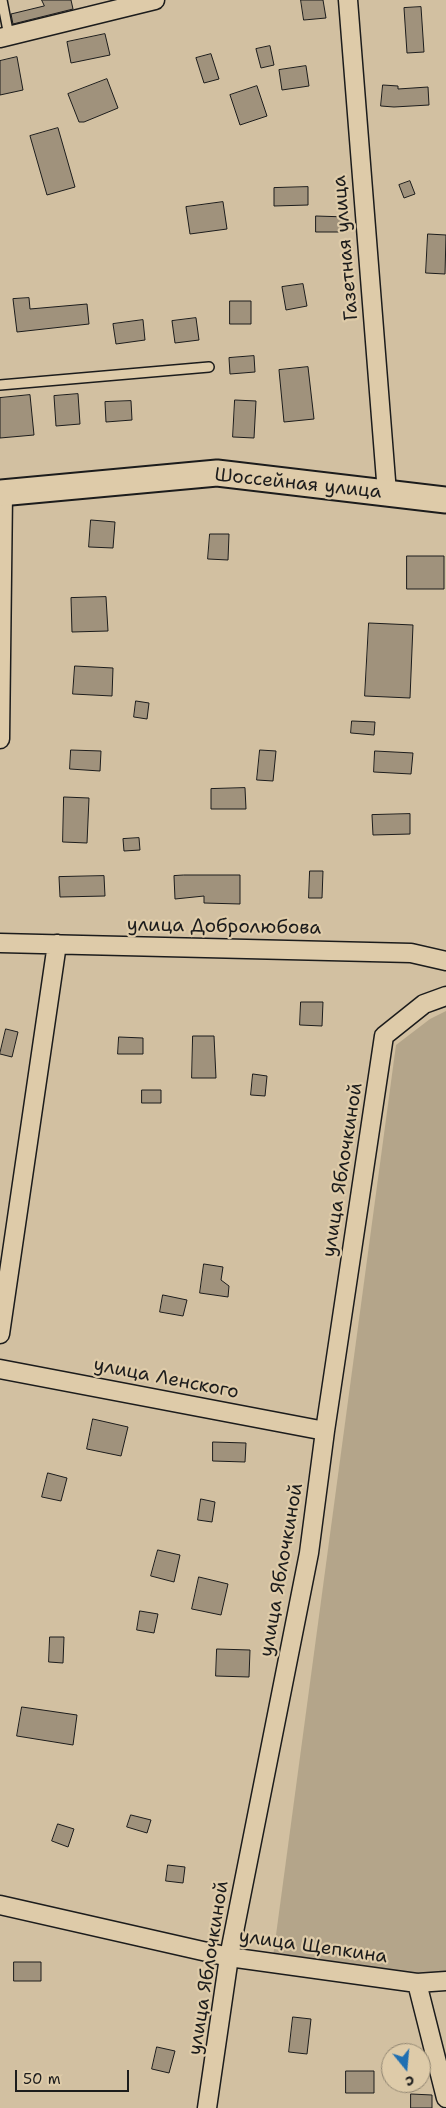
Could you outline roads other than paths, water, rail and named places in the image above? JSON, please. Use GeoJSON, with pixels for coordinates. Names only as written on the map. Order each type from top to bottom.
{"type":"FeatureCollection","features":[{"type":"Feature","properties":{"kind":"main road","name":"Шоссейная улица"},"geometry":{"type":"LineString","coordinates":[[2,493],[217,474],[446,500]]}},
{"type":"Feature","properties":{"kind":"street"},"geometry":{"type":"LineString","coordinates":[[5,37],[155,0]]}},
{"type":"Feature","properties":{"kind":"street","name":"Газетная улица"},"geometry":{"type":"LineString","coordinates":[[348,0],[387,493]]}},
{"type":"Feature","properties":{"kind":"street"},"geometry":{"type":"LineString","coordinates":[[0,739],[2,493]]}},
{"type":"Feature","properties":{"kind":"street","name":"улица Добролюбова"},"geometry":{"type":"LineString","coordinates":[[0,943],[411,953],[446,961]]}},
{"type":"Feature","properties":{"kind":"street"},"geometry":{"type":"LineString","coordinates":[[0,1334],[57,944]]}},
{"type":"Feature","properties":{"kind":"street","name":"улица Яблочкиной"},"geometry":{"type":"LineString","coordinates":[[207,2108],[229,1957],[310,1553],[325,1431],[384,1036],[424,1004],[446,996]]}},
{"type":"Feature","properties":{"kind":"street","name":"улица Ленского"},"geometry":{"type":"LineString","coordinates":[[0,1369],[325,1431]]}},
{"type":"Feature","properties":{"kind":"street","name":"улица Щепкина"},"geometry":{"type":"LineString","coordinates":[[0,1905],[229,1957],[417,1983],[446,1981]]}},
{"type":"Feature","properties":{"kind":"street"},"geometry":{"type":"LineString","coordinates":[[417,1983],[446,2098]]}},
{"type":"Feature","properties":{"kind":"lane"},"geometry":{"type":"LineString","coordinates":[[2,0],[5,37]]}},
{"type":"Feature","properties":{"kind":"lane"},"geometry":{"type":"LineString","coordinates":[[0,385],[209,367]]}}]}
